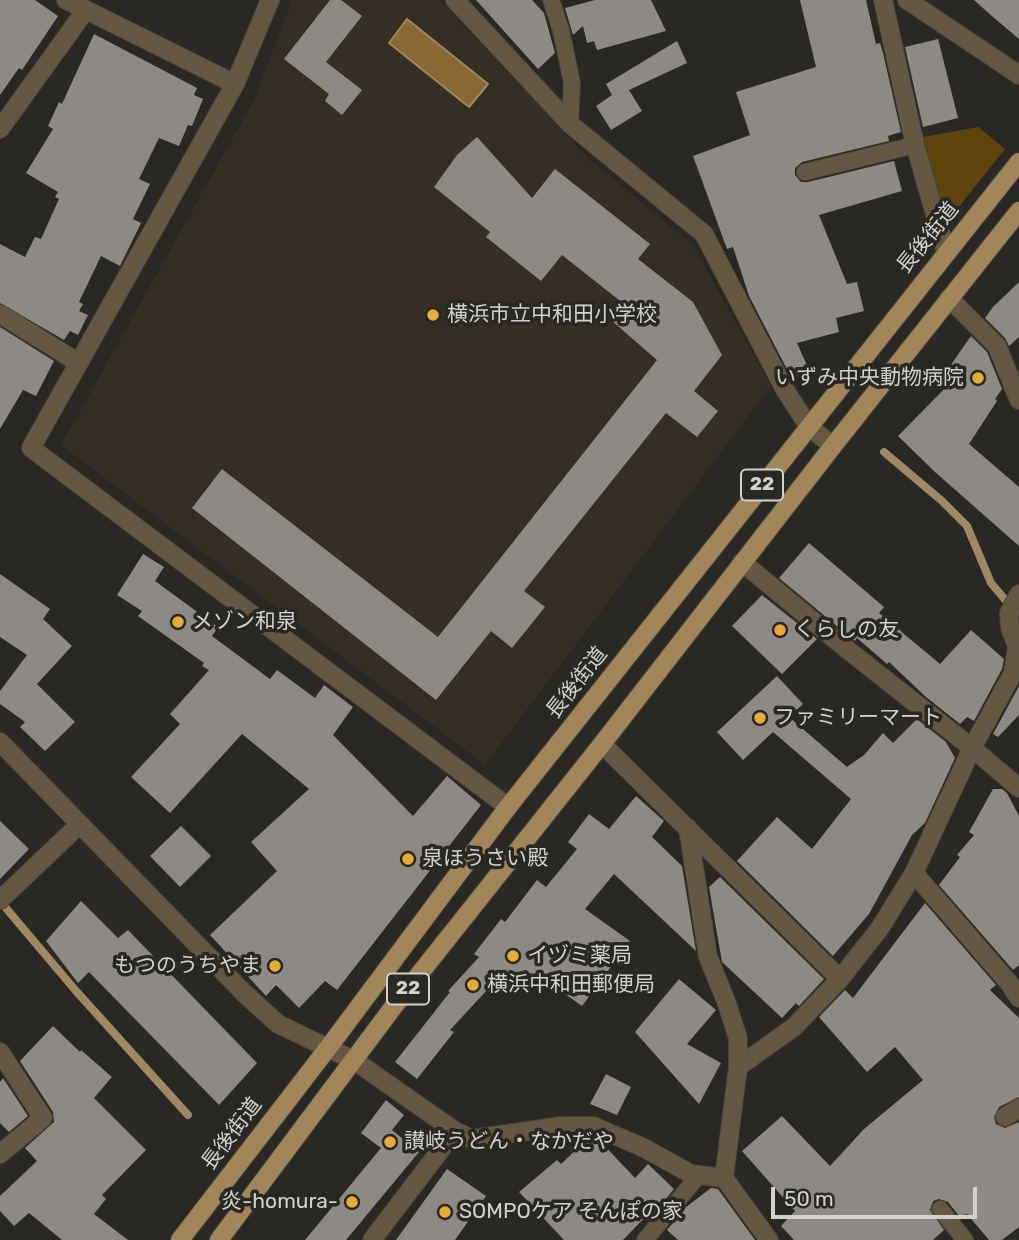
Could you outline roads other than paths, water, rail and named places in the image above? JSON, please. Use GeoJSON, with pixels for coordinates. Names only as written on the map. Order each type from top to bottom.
{"type":"FeatureCollection","features":[{"type":"Feature","properties":{"kind":"main road","name":"長後街道"},"geometry":{"type":"LineString","coordinates":[[180,1240],[508,807],[1019,162]]}},
{"type":"Feature","properties":{"kind":"main road","name":"22"},"geometry":{"type":"LineString","coordinates":[[220,1240],[394,1006],[1019,211]]}},
{"type":"Feature","properties":{"kind":"street"},"geometry":{"type":"LineString","coordinates":[[66,0],[235,84]]}},
{"type":"Feature","properties":{"kind":"street"},"geometry":{"type":"LineString","coordinates":[[270,0],[235,84],[31,448],[508,807]]}},
{"type":"Feature","properties":{"kind":"street"},"geometry":{"type":"LineString","coordinates":[[455,0],[570,124],[704,234],[784,388],[808,426],[833,446]]}},
{"type":"Feature","properties":{"kind":"street"},"geometry":{"type":"LineString","coordinates":[[883,0],[915,145],[946,252]]}},
{"type":"Feature","properties":{"kind":"street"},"geometry":{"type":"LineString","coordinates":[[907,0],[1019,75]]}},
{"type":"Feature","properties":{"kind":"street"},"geometry":{"type":"LineString","coordinates":[[0,129],[85,11]]}},
{"type":"Feature","properties":{"kind":"street"},"geometry":{"type":"LineString","coordinates":[[949,298],[997,346],[1019,400]]}},
{"type":"Feature","properties":{"kind":"street"},"geometry":{"type":"LineString","coordinates":[[0,314],[79,363]]}},
{"type":"Feature","properties":{"kind":"street"},"geometry":{"type":"LineString","coordinates":[[743,562],[1019,788]]}},
{"type":"Feature","properties":{"kind":"street"},"geometry":{"type":"LineString","coordinates":[[738,1067],[794,1027],[839,979],[880,928],[914,873],[972,748],[1013,673],[1017,646],[1010,628],[1014,603]]}},
{"type":"Feature","properties":{"kind":"street"},"geometry":{"type":"LineString","coordinates":[[0,741],[79,825],[278,1024],[355,1061],[455,1131],[472,1139],[562,1126],[593,1126],[642,1147],[691,1174],[724,1178]]}},
{"type":"Feature","properties":{"kind":"street"},"geometry":{"type":"LineString","coordinates":[[602,744],[839,979]]}},
{"type":"Feature","properties":{"kind":"street"},"geometry":{"type":"LineString","coordinates":[[6,894],[79,825]]}},
{"type":"Feature","properties":{"kind":"street"},"geometry":{"type":"LineString","coordinates":[[688,828],[708,957],[738,1038],[738,1067],[724,1178],[769,1240]]}},
{"type":"Feature","properties":{"kind":"street"},"geometry":{"type":"LineString","coordinates":[[914,873],[1019,998]]}},
{"type":"Feature","properties":{"kind":"street"},"geometry":{"type":"LineString","coordinates":[[0,1052],[43,1118],[0,1154]]}},
{"type":"Feature","properties":{"kind":"street"},"geometry":{"type":"LineString","coordinates":[[372,1240],[455,1131]]}},
{"type":"Feature","properties":{"kind":"lane"},"geometry":{"type":"LineString","coordinates":[[551,0],[561,30],[572,83],[570,124]]}},
{"type":"Feature","properties":{"kind":"lane"},"geometry":{"type":"LineString","coordinates":[[805,172],[915,145]]}},
{"type":"Feature","properties":{"kind":"lane"},"geometry":{"type":"LineString","coordinates":[[645,1240],[699,1175]]}},
{"type":"Feature","properties":{"kind":"lane"},"geometry":{"type":"LineString","coordinates":[[940,1209],[965,1240]]}},
{"type":"Feature","properties":{"kind":"waterway"},"geometry":{"type":"LineString","coordinates":[[884,452],[967,526],[991,583],[1019,616]]}},
{"type":"Feature","properties":{"kind":"waterway"},"geometry":{"type":"LineString","coordinates":[[0,901],[76,991],[188,1115]]}},
{"type":"Feature","properties":{"kind":"place","name":"横浜市立中和田小学校"},"geometry":{"type":"Point","coordinates":[433,315]}},
{"type":"Feature","properties":{"kind":"place","name":"いずみ中央動物病院"},"geometry":{"type":"Point","coordinates":[978,378]}},
{"type":"Feature","properties":{"kind":"place","name":"メゾン和泉"},"geometry":{"type":"Point","coordinates":[178,622]}},
{"type":"Feature","properties":{"kind":"place","name":"くらしの友"},"geometry":{"type":"Point","coordinates":[780,630]}},
{"type":"Feature","properties":{"kind":"place","name":"ファミリーマート"},"geometry":{"type":"Point","coordinates":[760,718]}},
{"type":"Feature","properties":{"kind":"place","name":"泉ほうさい殿"},"geometry":{"type":"Point","coordinates":[408,859]}},
{"type":"Feature","properties":{"kind":"place","name":"イヅミ薬局"},"geometry":{"type":"Point","coordinates":[513,956]}},
{"type":"Feature","properties":{"kind":"place","name":"もつのうちやま"},"geometry":{"type":"Point","coordinates":[275,966]}},
{"type":"Feature","properties":{"kind":"place","name":"横浜中和田郵便局"},"geometry":{"type":"Point","coordinates":[473,985]}},
{"type":"Feature","properties":{"kind":"place","name":"讃岐うどん・なかだや"},"geometry":{"type":"Point","coordinates":[390,1142]}},
{"type":"Feature","properties":{"kind":"place","name":"炎-homura-"},"geometry":{"type":"Point","coordinates":[352,1202]}},
{"type":"Feature","properties":{"kind":"place","name":"SOMPOケア そんぽの家"},"geometry":{"type":"Point","coordinates":[445,1212]}}]}
